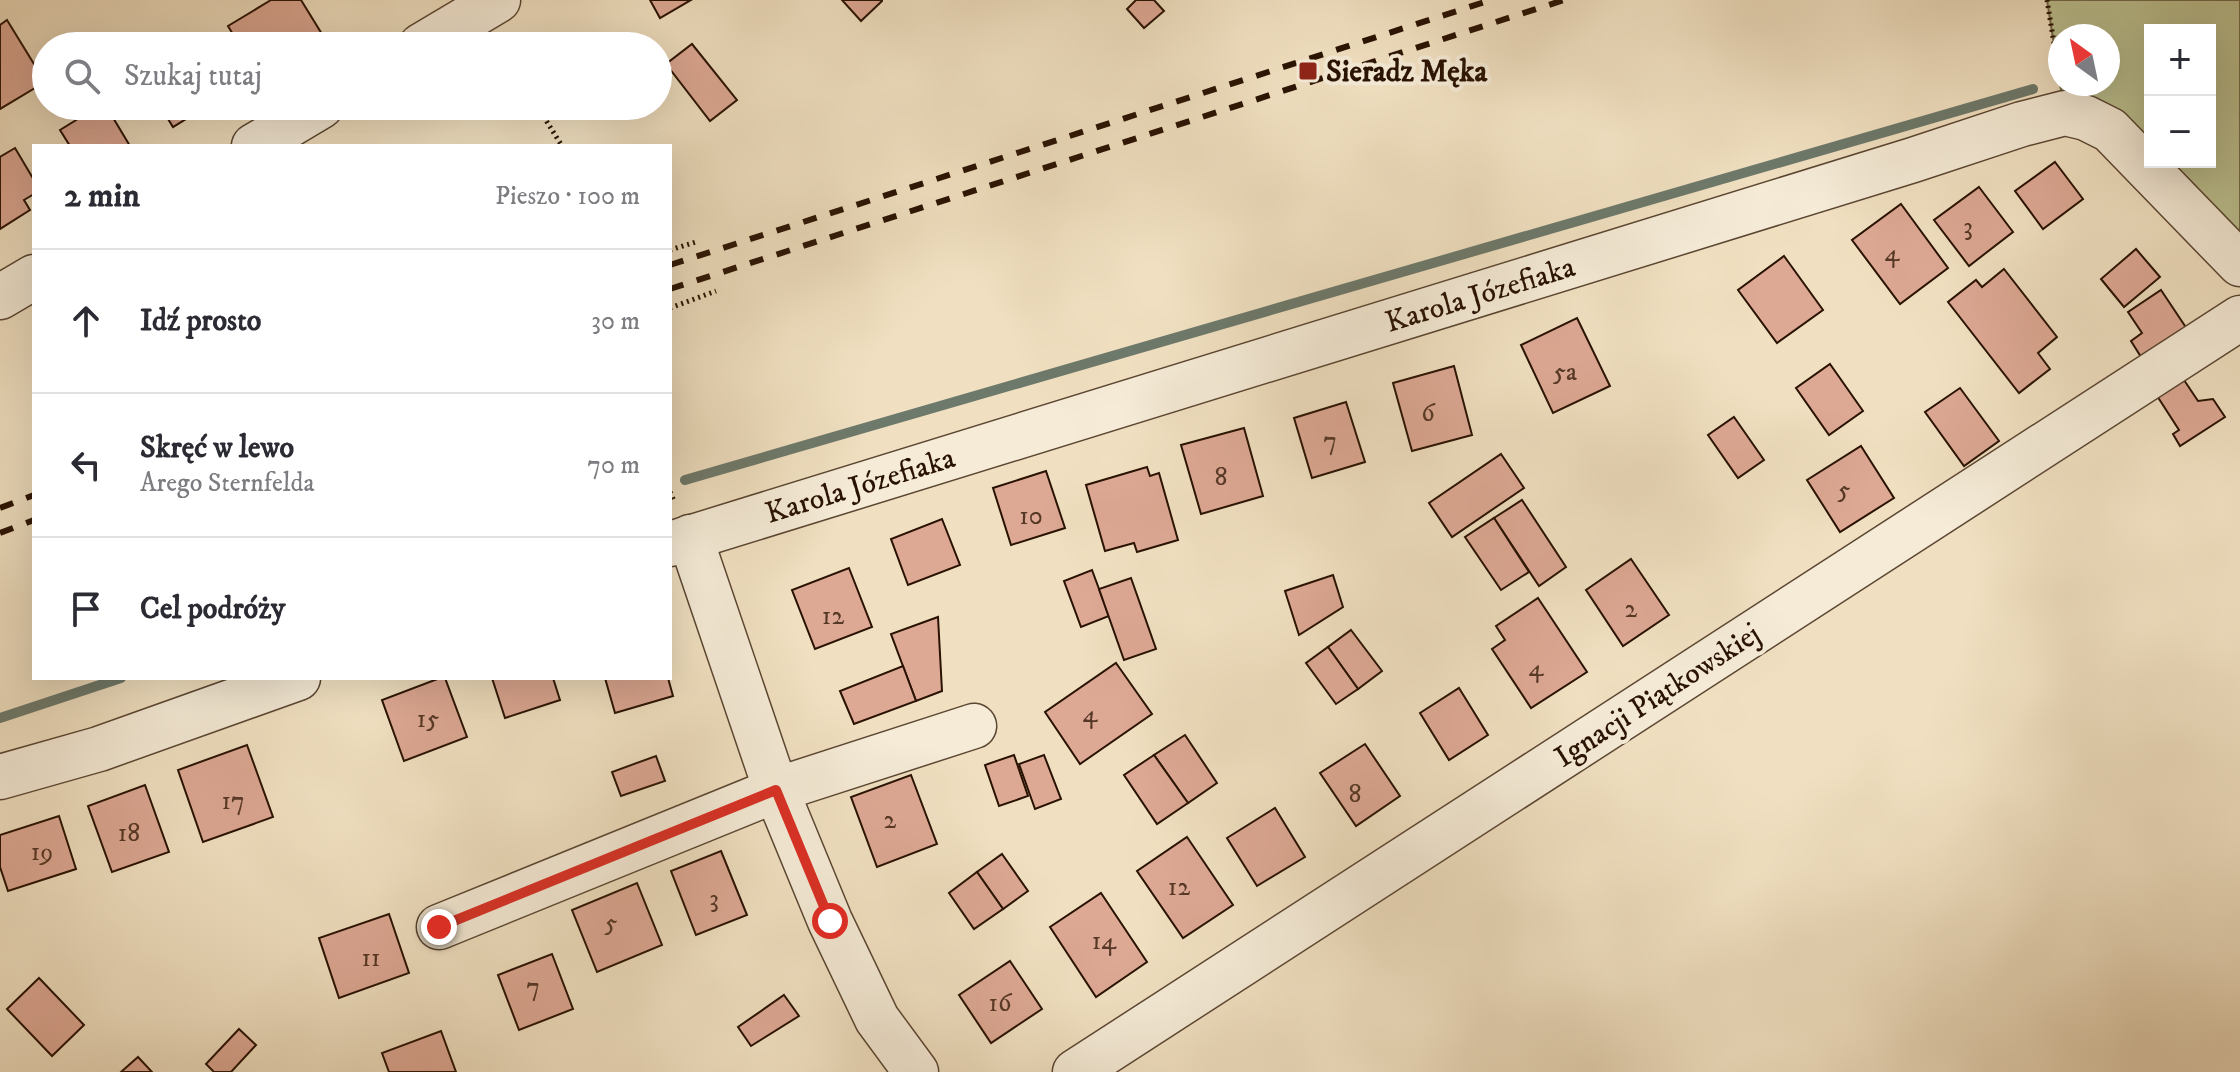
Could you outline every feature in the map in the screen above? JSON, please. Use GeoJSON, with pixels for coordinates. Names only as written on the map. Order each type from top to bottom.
{"type":"FeatureCollection","features":[{"type":"Feature","properties":{"kind":"street"},"geometry":{"type":"LineString","coordinates":[[444,32],[498,0]]}},
{"type":"Feature","properties":{"kind":"street","name":"Karola Józefiaka"},"geometry":{"type":"LineString","coordinates":[[680,541],[2065,113],[2086,118],[2110,130],[2240,264]]}},
{"type":"Feature","properties":{"kind":"street"},"geometry":{"type":"LineString","coordinates":[[257,144],[298,120]]}},
{"type":"Feature","properties":{"kind":"street"},"geometry":{"type":"LineString","coordinates":[[0,297],[32,278]]}},
{"type":"Feature","properties":{"kind":"street","name":"Ignacji Piątkowskiej"},"geometry":{"type":"LineString","coordinates":[[1075,1072],[2240,318]]}},
{"type":"Feature","properties":{"kind":"street"},"geometry":{"type":"LineString","coordinates":[[680,541],[830,921],[877,1019],[916,1072]]}},
{"type":"Feature","properties":{"kind":"street"},"geometry":{"type":"LineString","coordinates":[[0,777],[99,749],[292,680]]}},
{"type":"Feature","properties":{"kind":"street"},"geometry":{"type":"LineString","coordinates":[[439,927],[776,790],[974,726]]}},
{"type":"Feature","properties":{"kind":"path"},"geometry":{"type":"LineString","coordinates":[[2047,0],[2051,24]]}},
{"type":"Feature","properties":{"kind":"path"},"geometry":{"type":"LineString","coordinates":[[546,120],[561,144]]}},
{"type":"Feature","properties":{"kind":"path"},"geometry":{"type":"LineString","coordinates":[[672,249],[696,242]]}},
{"type":"Feature","properties":{"kind":"path"},"geometry":{"type":"LineString","coordinates":[[672,307],[716,291]]}},
{"type":"Feature","properties":{"kind":"green space"},"geometry":{"type":"Polygon","coordinates":[[[2047,0],[2240,0],[2240,264],[2065,113],[2062,96],[2120,96],[2120,24],[2051,24],[2047,0]]]}},
{"type":"Feature","properties":{"kind":"building"},"geometry":{"type":"Polygon","coordinates":[[[271,0],[301,0],[321,32],[232,32],[228,26],[271,0]]]}},
{"type":"Feature","properties":{"kind":"building"},"geometry":{"type":"Polygon","coordinates":[[[650,0],[691,0],[660,18],[650,0]]]}},
{"type":"Feature","properties":{"kind":"building"},"geometry":{"type":"Polygon","coordinates":[[[842,0],[882,0],[882,1],[861,21],[842,0]]]}},
{"type":"Feature","properties":{"kind":"building"},"geometry":{"type":"Polygon","coordinates":[[[1136,0],[1154,0],[1164,11],[1144,28],[1127,9],[1136,0]]]}},
{"type":"Feature","properties":{"kind":"building"},"geometry":{"type":"Polygon","coordinates":[[[7,20],[32,61],[32,90],[0,109],[0,25],[7,20]]]}},
{"type":"Feature","properties":{"kind":"building"},"geometry":{"type":"Polygon","coordinates":[[[692,44],[737,100],[710,121],[672,72],[672,59],[692,44]]]}},
{"type":"Feature","properties":{"kind":"building"},"geometry":{"type":"Polygon","coordinates":[[[76,120],[114,120],[129,144],[69,144],[60,130],[76,120]]]}},
{"type":"Feature","properties":{"kind":"building"},"geometry":{"type":"Polygon","coordinates":[[[169,120],[184,120],[173,127],[169,120]]]}},
{"type":"Feature","properties":{"kind":"building"},"geometry":{"type":"Polygon","coordinates":[[[15,148],[32,177],[32,195],[24,200],[30,210],[0,229],[0,157],[15,148]]]}},
{"type":"Feature","properties":{"kind":"building"},"geometry":{"type":"Polygon","coordinates":[[[2055,162],[2083,199],[2043,229],[2015,191],[2055,162]]]}},
{"type":"Feature","properties":{"kind":"building"},"geometry":{"type":"Polygon","coordinates":[[[1979,187],[2013,232],[1969,266],[1934,220],[1979,187]]]}},
{"type":"Feature","properties":{"kind":"building"},"geometry":{"type":"Polygon","coordinates":[[[1901,204],[1948,268],[1900,304],[1852,240],[1901,204]]]}},
{"type":"Feature","properties":{"kind":"building"},"geometry":{"type":"Polygon","coordinates":[[[2136,249],[2160,277],[2124,307],[2101,279],[2136,249]]]}},
{"type":"Feature","properties":{"kind":"building"},"geometry":{"type":"Polygon","coordinates":[[[1784,256],[1823,310],[1777,343],[1738,290],[1784,256]]]}},
{"type":"Feature","properties":{"kind":"building"},"geometry":{"type":"Polygon","coordinates":[[[2004,269],[2057,337],[2038,353],[2050,369],[2019,393],[1948,302],[1976,280],[1982,287],[2004,269]]]}},
{"type":"Feature","properties":{"kind":"building"},"geometry":{"type":"Polygon","coordinates":[[[2161,290],[2193,338],[2148,368],[2131,341],[2142,333],[2128,312],[2161,290]]]}},
{"type":"Feature","properties":{"kind":"building"},"geometry":{"type":"Polygon","coordinates":[[[1577,318],[1610,386],[1553,413],[1521,345],[1577,318]]]}},
{"type":"Feature","properties":{"kind":"building"},"geometry":{"type":"Polygon","coordinates":[[[1830,364],[1863,411],[1829,435],[1796,388],[1830,364]]]}},
{"type":"Feature","properties":{"kind":"building"},"geometry":{"type":"Polygon","coordinates":[[[1454,366],[1472,435],[1412,451],[1393,383],[1454,366]]]}},
{"type":"Feature","properties":{"kind":"building"},"geometry":{"type":"Polygon","coordinates":[[[2178,371],[2198,401],[2213,399],[2225,417],[2180,446],[2173,434],[2179,430],[2152,388],[2178,371]]]}},
{"type":"Feature","properties":{"kind":"building"},"geometry":{"type":"Polygon","coordinates":[[[1960,388],[1999,441],[1964,466],[1925,412],[1960,388]]]}},
{"type":"Feature","properties":{"kind":"building"},"geometry":{"type":"Polygon","coordinates":[[[1346,402],[1365,462],[1312,478],[1294,418],[1346,402]]]}},
{"type":"Feature","properties":{"kind":"building"},"geometry":{"type":"Polygon","coordinates":[[[1734,417],[1764,460],[1738,478],[1708,435],[1734,417]]]}},
{"type":"Feature","properties":{"kind":"building"},"geometry":{"type":"Polygon","coordinates":[[[1244,428],[1263,496],[1201,514],[1181,445],[1244,428]]]}},
{"type":"Feature","properties":{"kind":"building"},"geometry":{"type":"Polygon","coordinates":[[[1861,446],[1894,498],[1840,532],[1807,480],[1861,446]]]}},
{"type":"Feature","properties":{"kind":"building"},"geometry":{"type":"Polygon","coordinates":[[[1501,454],[1524,488],[1452,537],[1429,503],[1501,454]]]}},
{"type":"Feature","properties":{"kind":"building"},"geometry":{"type":"Polygon","coordinates":[[[1147,467],[1150,476],[1159,473],[1178,540],[1137,552],[1134,543],[1105,551],[1086,485],[1147,467]]]}},
{"type":"Feature","properties":{"kind":"building"},"geometry":{"type":"Polygon","coordinates":[[[1046,471],[1065,528],[1011,545],[993,488],[1046,471]]]}},
{"type":"Feature","properties":{"kind":"building"},"geometry":{"type":"Polygon","coordinates":[[[1522,500],[1566,567],[1539,586],[1494,518],[1522,500]]]}},
{"type":"Feature","properties":{"kind":"building"},"geometry":{"type":"Polygon","coordinates":[[[1494,518],[1529,572],[1501,590],[1465,537],[1494,518]]]}},
{"type":"Feature","properties":{"kind":"building"},"geometry":{"type":"Polygon","coordinates":[[[942,519],[960,565],[908,585],[891,539],[942,519]]]}},
{"type":"Feature","properties":{"kind":"building"},"geometry":{"type":"Polygon","coordinates":[[[1631,559],[1669,615],[1623,646],[1586,590],[1631,559]]]}},
{"type":"Feature","properties":{"kind":"building"},"geometry":{"type":"Polygon","coordinates":[[[849,568],[872,627],[815,649],[792,590],[849,568]]]}},
{"type":"Feature","properties":{"kind":"building"},"geometry":{"type":"Polygon","coordinates":[[[1092,570],[1109,616],[1081,627],[1064,581],[1092,570]]]}},
{"type":"Feature","properties":{"kind":"building"},"geometry":{"type":"Polygon","coordinates":[[[1333,575],[1343,607],[1299,635],[1285,591],[1333,575]]]}},
{"type":"Feature","properties":{"kind":"building"},"geometry":{"type":"Polygon","coordinates":[[[1131,578],[1156,649],[1124,660],[1099,589],[1131,578]]]}},
{"type":"Feature","properties":{"kind":"building"},"geometry":{"type":"Polygon","coordinates":[[[1538,598],[1587,672],[1531,708],[1492,649],[1505,640],[1496,626],[1538,598]]]}},
{"type":"Feature","properties":{"kind":"building"},"geometry":{"type":"Polygon","coordinates":[[[938,617],[942,691],[916,701],[891,634],[938,617]]]}},
{"type":"Feature","properties":{"kind":"building"},"geometry":{"type":"Polygon","coordinates":[[[1351,630],[1382,671],[1358,689],[1328,647],[1351,630]]]}},
{"type":"Feature","properties":{"kind":"building"},"geometry":{"type":"Polygon","coordinates":[[[1328,647],[1358,689],[1336,704],[1306,663],[1328,647]]]}},
{"type":"Feature","properties":{"kind":"building"},"geometry":{"type":"Polygon","coordinates":[[[1116,663],[1152,714],[1080,764],[1045,712],[1116,663]]]}},
{"type":"Feature","properties":{"kind":"building"},"geometry":{"type":"Polygon","coordinates":[[[903,666],[916,701],[854,724],[840,691],[903,666]]]}},
{"type":"Feature","properties":{"kind":"building"},"geometry":{"type":"Polygon","coordinates":[[[435,680],[446,680],[467,737],[404,761],[382,700],[435,680]]]}},
{"type":"Feature","properties":{"kind":"building"},"geometry":{"type":"Polygon","coordinates":[[[493,680],[554,680],[560,700],[505,718],[493,680]]]}},
{"type":"Feature","properties":{"kind":"building"},"geometry":{"type":"Polygon","coordinates":[[[606,680],[669,680],[673,696],[615,713],[606,680]]]}},
{"type":"Feature","properties":{"kind":"building"},"geometry":{"type":"Polygon","coordinates":[[[1459,688],[1488,735],[1449,760],[1420,713],[1459,688]]]}},
{"type":"Feature","properties":{"kind":"building"},"geometry":{"type":"Polygon","coordinates":[[[1185,735],[1217,783],[1188,803],[1154,755],[1185,735]]]}},
{"type":"Feature","properties":{"kind":"building"},"geometry":{"type":"Polygon","coordinates":[[[1365,744],[1400,796],[1356,826],[1320,773],[1365,744]]]}},
{"type":"Feature","properties":{"kind":"building"},"geometry":{"type":"Polygon","coordinates":[[[247,745],[273,817],[203,842],[178,770],[247,745]]]}},
{"type":"Feature","properties":{"kind":"building"},"geometry":{"type":"Polygon","coordinates":[[[1014,755],[1028,796],[999,806],[985,765],[1014,755]]]}},
{"type":"Feature","properties":{"kind":"building"},"geometry":{"type":"Polygon","coordinates":[[[1044,755],[1061,799],[1035,809],[1019,764],[1044,755]]]}},
{"type":"Feature","properties":{"kind":"building"},"geometry":{"type":"Polygon","coordinates":[[[1154,755],[1188,803],[1157,824],[1124,775],[1154,755]]]}},
{"type":"Feature","properties":{"kind":"building"},"geometry":{"type":"Polygon","coordinates":[[[656,756],[665,781],[621,796],[612,772],[656,756]]]}},
{"type":"Feature","properties":{"kind":"building"},"geometry":{"type":"Polygon","coordinates":[[[911,775],[937,844],[877,867],[851,797],[911,775]]]}},
{"type":"Feature","properties":{"kind":"building"},"geometry":{"type":"Polygon","coordinates":[[[145,785],[169,852],[112,872],[88,806],[145,785]]]}},
{"type":"Feature","properties":{"kind":"building"},"geometry":{"type":"Polygon","coordinates":[[[1275,808],[1305,857],[1257,886],[1227,838],[1275,808]]]}},
{"type":"Feature","properties":{"kind":"building"},"geometry":{"type":"Polygon","coordinates":[[[59,816],[76,869],[8,891],[0,867],[0,835],[59,816]]]}},
{"type":"Feature","properties":{"kind":"building"},"geometry":{"type":"Polygon","coordinates":[[[1187,837],[1233,905],[1183,938],[1137,871],[1187,837]]]}},
{"type":"Feature","properties":{"kind":"building"},"geometry":{"type":"Polygon","coordinates":[[[721,851],[747,915],[696,935],[671,871],[721,851]]]}},
{"type":"Feature","properties":{"kind":"building"},"geometry":{"type":"Polygon","coordinates":[[[1002,854],[1028,891],[1003,909],[977,872],[1002,854]]]}},
{"type":"Feature","properties":{"kind":"building"},"geometry":{"type":"Polygon","coordinates":[[[977,872],[1003,909],[974,929],[949,893],[977,872]]]}},
{"type":"Feature","properties":{"kind":"building"},"geometry":{"type":"Polygon","coordinates":[[[637,883],[662,945],[597,972],[572,910],[637,883]]]}},
{"type":"Feature","properties":{"kind":"building"},"geometry":{"type":"Polygon","coordinates":[[[1101,893],[1147,962],[1096,997],[1050,927],[1101,893]]]}},
{"type":"Feature","properties":{"kind":"building"},"geometry":{"type":"Polygon","coordinates":[[[389,914],[409,973],[339,998],[319,938],[389,914]]]}},
{"type":"Feature","properties":{"kind":"building"},"geometry":{"type":"Polygon","coordinates":[[[552,954],[573,1009],[519,1030],[498,975],[552,954]]]}},
{"type":"Feature","properties":{"kind":"building"},"geometry":{"type":"Polygon","coordinates":[[[1010,961],[1042,1009],[991,1043],[959,995],[1010,961]]]}},
{"type":"Feature","properties":{"kind":"building"},"geometry":{"type":"Polygon","coordinates":[[[39,978],[84,1025],[52,1056],[7,1009],[39,978]]]}},
{"type":"Feature","properties":{"kind":"building"},"geometry":{"type":"Polygon","coordinates":[[[784,995],[799,1016],[751,1046],[738,1027],[784,995]]]}},
{"type":"Feature","properties":{"kind":"building"},"geometry":{"type":"Polygon","coordinates":[[[239,1029],[256,1045],[231,1072],[214,1072],[206,1064],[239,1029]]]}},
{"type":"Feature","properties":{"kind":"building"},"geometry":{"type":"Polygon","coordinates":[[[441,1031],[456,1072],[389,1072],[382,1053],[441,1031]]]}},
{"type":"Feature","properties":{"kind":"building"},"geometry":{"type":"Polygon","coordinates":[[[138,1057],[152,1072],[121,1072],[138,1057]]]}},
{"type":"Feature","properties":{"kind":"waterway"},"geometry":{"type":"LineString","coordinates":[[685,480],[2033,89]]}},
{"type":"Feature","properties":{"kind":"waterway"},"geometry":{"type":"LineString","coordinates":[[0,718],[115,680]]}},
{"type":"Feature","properties":{"kind":"railway"},"geometry":{"type":"LineString","coordinates":[[672,264],[1491,0]]}},
{"type":"Feature","properties":{"kind":"railway"},"geometry":{"type":"LineString","coordinates":[[672,288],[1564,0]]}},
{"type":"Feature","properties":{"kind":"railway"},"geometry":{"type":"LineString","coordinates":[[0,508],[32,496]]}},
{"type":"Feature","properties":{"kind":"railway"},"geometry":{"type":"LineString","coordinates":[[0,533],[32,521]]}},
{"type":"Feature","properties":{"kind":"place","name":"Sieradz Męka"},"geometry":{"type":"Point","coordinates":[1308,71]}},
{"type":"Feature","properties":{"kind":"route"},"geometry":{"type":"LineString","coordinates":[[439,927],[776,790],[830,921]]}}]}
